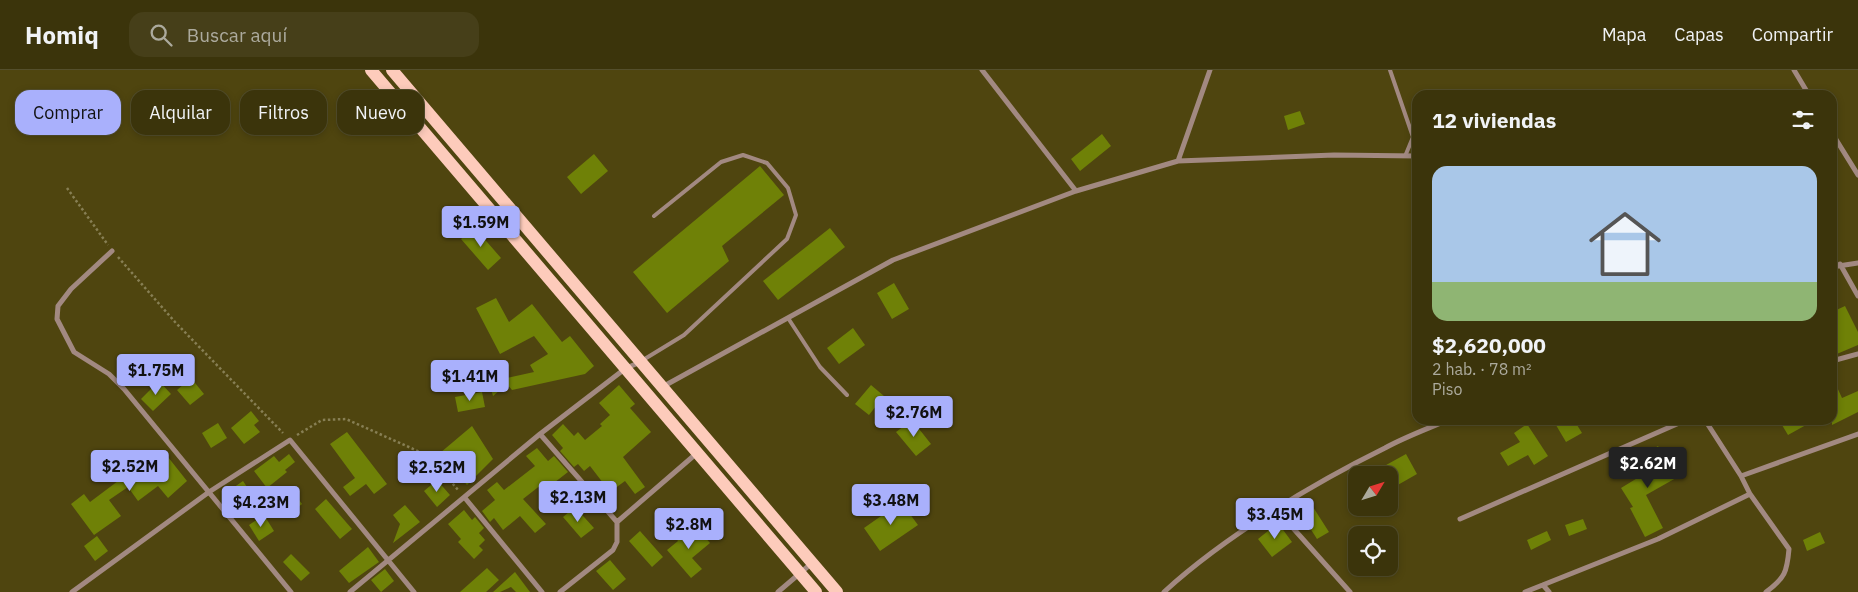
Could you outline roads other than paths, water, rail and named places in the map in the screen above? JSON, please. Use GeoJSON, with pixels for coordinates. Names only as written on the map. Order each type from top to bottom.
{"type":"FeatureCollection","features":[{"type":"Feature","properties":{"kind":"main road"},"geometry":{"type":"LineString","coordinates":[[372,70],[816,592]]}},
{"type":"Feature","properties":{"kind":"main road"},"geometry":{"type":"LineString","coordinates":[[392,70],[837,592]]}},
{"type":"Feature","properties":{"kind":"street"},"geometry":{"type":"LineString","coordinates":[[982,70],[1076,191]]}},
{"type":"Feature","properties":{"kind":"street"},"geometry":{"type":"LineString","coordinates":[[1178,161],[1210,70]]}},
{"type":"Feature","properties":{"kind":"street"},"geometry":{"type":"LineString","coordinates":[[1794,70],[1806,90]]}},
{"type":"Feature","properties":{"kind":"street"},"geometry":{"type":"LineString","coordinates":[[1837,141],[1858,175]]}},
{"type":"Feature","properties":{"kind":"street"},"geometry":{"type":"LineString","coordinates":[[664,387],[893,260],[1076,191],[1178,161],[1412,155]]}},
{"type":"Feature","properties":{"kind":"street"},"geometry":{"type":"LineString","coordinates":[[112,251],[71,290],[58,306],[57,319],[74,352],[109,374],[124,389],[291,592]]}},
{"type":"Feature","properties":{"kind":"street"},"geometry":{"type":"LineString","coordinates":[[1837,265],[1858,263]]}},
{"type":"Feature","properties":{"kind":"street"},"geometry":{"type":"LineString","coordinates":[[1840,264],[1858,296]]}},
{"type":"Feature","properties":{"kind":"street"},"geometry":{"type":"LineString","coordinates":[[1837,360],[1858,354]]}},
{"type":"Feature","properties":{"kind":"street"},"geometry":{"type":"LineString","coordinates":[[350,592],[540,434],[626,368],[641,362]]}},
{"type":"Feature","properties":{"kind":"street"},"geometry":{"type":"LineString","coordinates":[[1164,592],[1182,575],[1276,509],[1385,448],[1437,425]]}},
{"type":"Feature","properties":{"kind":"street"},"geometry":{"type":"LineString","coordinates":[[1460,519],[1675,425]]}},
{"type":"Feature","properties":{"kind":"street"},"geometry":{"type":"LineString","coordinates":[[1708,425],[1741,476],[1750,494],[1789,549],[1787,570],[1777,584],[1766,592]]}},
{"type":"Feature","properties":{"kind":"street"},"geometry":{"type":"LineString","coordinates":[[540,434],[617,522],[617,542],[613,550],[560,592]]}},
{"type":"Feature","properties":{"kind":"street"},"geometry":{"type":"LineString","coordinates":[[1741,476],[1858,434]]}},
{"type":"Feature","properties":{"kind":"street"},"geometry":{"type":"LineString","coordinates":[[72,592],[209,492],[290,440],[414,592]]}},
{"type":"Feature","properties":{"kind":"street"},"geometry":{"type":"LineString","coordinates":[[617,522],[698,453]]}},
{"type":"Feature","properties":{"kind":"street"},"geometry":{"type":"LineString","coordinates":[[1525,592],[1658,539],[1750,494]]}},
{"type":"Feature","properties":{"kind":"street"},"geometry":{"type":"LineString","coordinates":[[465,498],[542,592]]}},
{"type":"Feature","properties":{"kind":"street"},"geometry":{"type":"LineString","coordinates":[[1276,509],[1350,592]]}},
{"type":"Feature","properties":{"kind":"street"},"geometry":{"type":"LineString","coordinates":[[778,592],[812,562]]}},
{"type":"Feature","properties":{"kind":"street"},"geometry":{"type":"LineString","coordinates":[[1543,585],[1549,592]]}},
{"type":"Feature","properties":{"kind":"lane"},"geometry":{"type":"LineString","coordinates":[[1390,70],[1412,131]]}},
{"type":"Feature","properties":{"kind":"lane"},"geometry":{"type":"LineString","coordinates":[[1406,154],[1412,141]]}},
{"type":"Feature","properties":{"kind":"lane"},"geometry":{"type":"LineString","coordinates":[[641,362],[684,334],[787,239],[796,215],[788,188],[767,163],[743,155],[721,162],[654,216]]}},
{"type":"Feature","properties":{"kind":"lane"},"geometry":{"type":"LineString","coordinates":[[788,318],[820,367],[846,395]]}}]}
